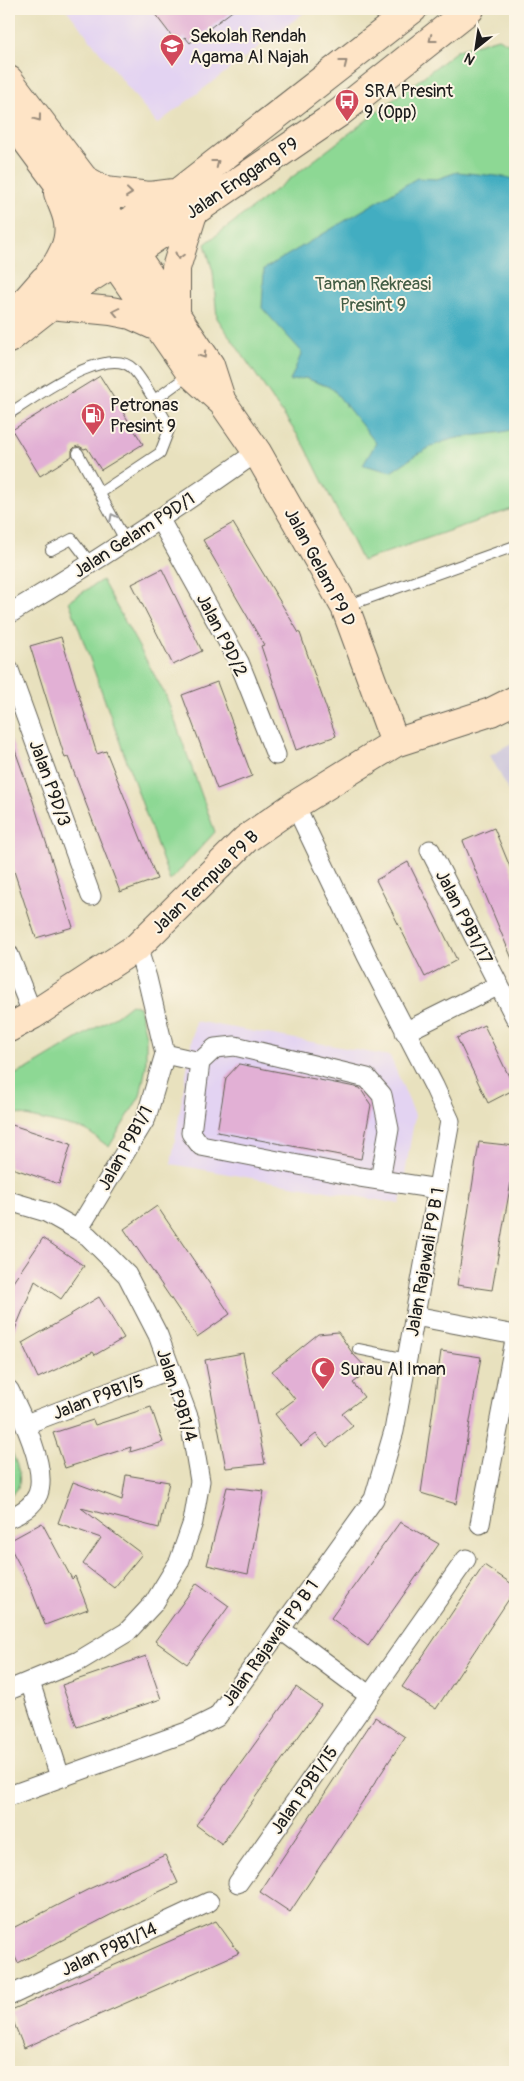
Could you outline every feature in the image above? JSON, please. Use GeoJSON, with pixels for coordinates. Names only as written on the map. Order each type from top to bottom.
{"type":"FeatureCollection","features":[{"type":"Feature","properties":{"kind":"street","name":"Jalan Enggang P9"},"geometry":{"type":"LineString","coordinates":[[186,201],[413,9]]}},
{"type":"Feature","properties":{"kind":"street","name":"Jalan Enggang P9"},"geometry":{"type":"LineString","coordinates":[[9,320],[110,242],[186,201],[339,112],[473,11]]}},
{"type":"Feature","properties":{"kind":"street"},"geometry":{"type":"LineString","coordinates":[[9,80],[84,179],[110,242]]}},
{"type":"Feature","properties":{"kind":"street"},"geometry":{"type":"LineString","coordinates":[[9,117],[52,174],[110,242]]}},
{"type":"Feature","properties":{"kind":"street"},"geometry":{"type":"LineString","coordinates":[[52,174],[68,222],[68,235],[65,249],[47,292],[111,311],[169,322],[186,201],[105,191],[84,179]]}},
{"type":"Feature","properties":{"kind":"street","name":"Jalan Gelam P9 D"},"geometry":{"type":"LineString","coordinates":[[110,242],[169,322],[210,365],[223,403]]}},
{"type":"Feature","properties":{"kind":"street","name":"Jalan Enggang P9"},"geometry":{"type":"LineString","coordinates":[[9,339],[47,292]]}},
{"type":"Feature","properties":{"kind":"street","name":"Jalan Gelam P9 D"},"geometry":{"type":"LineString","coordinates":[[169,322],[191,374],[223,403],[257,452],[345,607],[395,743]]}},
{"type":"Feature","properties":{"kind":"street","name":"Jalan Gelam P9D/1"},"geometry":{"type":"LineString","coordinates":[[9,614],[92,565],[257,452]]}},
{"type":"Feature","properties":{"kind":"street","name":"Jalan P9D/2"},"geometry":{"type":"LineString","coordinates":[[160,520],[239,662],[276,755]]}},
{"type":"Feature","properties":{"kind":"street","name":"Jalan P9D/3"},"geometry":{"type":"LineString","coordinates":[[9,670],[92,896]]}},
{"type":"Feature","properties":{"kind":"street","name":"Jalan Tempua P9 B"},"geometry":{"type":"LineString","coordinates":[[9,1028],[33,1015],[137,947],[246,839],[295,805],[395,743],[491,712],[515,700]]}},
{"type":"Feature","properties":{"kind":"street","name":"Jalan Rajawali P9 B 1"},"geometry":{"type":"LineString","coordinates":[[9,1796],[187,1732],[217,1716],[374,1499],[394,1431],[450,1121],[295,805]]}},
{"type":"Feature","properties":{"kind":"street","name":"Jalan P9B1/17"},"geometry":{"type":"LineString","coordinates":[[430,850],[515,1017]]}},
{"type":"Feature","properties":{"kind":"street","name":"Jalan P9B1/1"},"geometry":{"type":"LineString","coordinates":[[78,1230],[146,1118],[165,1054],[147,978],[137,947]]}},
{"type":"Feature","properties":{"kind":"street"},"geometry":{"type":"LineString","coordinates":[[9,955],[33,1015]]}},
{"type":"Feature","properties":{"kind":"street","name":"Jalan P9B1/17"},"geometry":{"type":"LineString","coordinates":[[405,1032],[499,984]]}},
{"type":"Feature","properties":{"kind":"street"},"geometry":{"type":"LineString","coordinates":[[380,1180],[389,1129],[382,1095],[367,1078],[235,1046],[215,1048],[200,1062],[191,1133],[201,1146],[380,1180],[438,1189]]}},
{"type":"Feature","properties":{"kind":"street"},"geometry":{"type":"LineString","coordinates":[[165,1054],[200,1062]]}},
{"type":"Feature","properties":{"kind":"street","name":"Jalan P9B1/4"},"geometry":{"type":"LineString","coordinates":[[9,1201],[46,1212],[88,1236],[127,1276],[158,1335],[190,1422],[200,1480],[193,1522],[179,1562],[154,1603],[127,1632],[79,1661],[9,1690]]}},
{"type":"Feature","properties":{"kind":"street"},"geometry":{"type":"LineString","coordinates":[[415,1316],[515,1335]]}},
{"type":"Feature","properties":{"kind":"street"},"geometry":{"type":"LineString","coordinates":[[480,1524],[515,1340]]}},
{"type":"Feature","properties":{"kind":"street","name":"Jalan P9B1/5"},"geometry":{"type":"LineString","coordinates":[[26,1424],[171,1369]]}},
{"type":"Feature","properties":{"kind":"street"},"geometry":{"type":"LineString","coordinates":[[9,1390],[26,1424],[41,1472],[38,1494],[23,1513],[9,1518]]}},
{"type":"Feature","properties":{"kind":"street","name":"Jalan P9B1/15"},"geometry":{"type":"LineString","coordinates":[[238,1883],[466,1559]]}},
{"type":"Feature","properties":{"kind":"street"},"geometry":{"type":"LineString","coordinates":[[280,1629],[370,1696]]}},
{"type":"Feature","properties":{"kind":"street"},"geometry":{"type":"LineString","coordinates":[[30,1682],[60,1777]]}},
{"type":"Feature","properties":{"kind":"street","name":"Jalan P9B1/14"},"geometry":{"type":"LineString","coordinates":[[9,1996],[209,1902]]}},
{"type":"Feature","properties":{"kind":"lane"},"geometry":{"type":"LineString","coordinates":[[11,410],[85,368],[114,360],[132,367],[170,427],[160,452],[100,493]]}},
{"type":"Feature","properties":{"kind":"lane"},"geometry":{"type":"LineString","coordinates":[[153,401],[191,374]]}},
{"type":"Feature","properties":{"kind":"lane"},"geometry":{"type":"LineString","coordinates":[[78,453],[126,542]]}},
{"type":"Feature","properties":{"kind":"lane"},"geometry":{"type":"LineString","coordinates":[[51,550],[72,539],[92,565]]}},
{"type":"Feature","properties":{"kind":"lane"},"geometry":{"type":"LineString","coordinates":[[345,607],[515,546]]}},
{"type":"Feature","properties":{"kind":"lane"},"geometry":{"type":"LineString","coordinates":[[358,1349],[407,1360]]}},
{"type":"Feature","properties":{"kind":"shaded area","name":"Sekolah Rendah Agama Al Najah"},"geometry":{"type":"Polygon","coordinates":[[[66,9],[309,9],[157,124],[66,9]]]}},
{"type":"Feature","properties":{"kind":"shaded area"},"geometry":{"type":"Polygon","coordinates":[[[515,741],[515,803],[490,755],[515,741]]]}},
{"type":"Feature","properties":{"kind":"shaded area"},"geometry":{"type":"Polygon","coordinates":[[[195,1021],[390,1056],[415,1115],[400,1204],[171,1164],[195,1021]]]}},
{"type":"Feature","properties":{"kind":"green space","name":"Taman Rekreasi Presint 9"},"geometry":{"type":"Polygon","coordinates":[[[498,38],[515,47],[515,508],[362,561],[305,446],[217,318],[213,272],[205,244],[458,50],[498,38]]]}},
{"type":"Feature","properties":{"kind":"green space"},"geometry":{"type":"Polygon","coordinates":[[[102,580],[166,696],[215,832],[170,881],[69,601],[102,580]]]}},
{"type":"Feature","properties":{"kind":"green space"},"geometry":{"type":"Polygon","coordinates":[[[131,1004],[139,1007],[146,1036],[146,1067],[140,1096],[109,1147],[86,1130],[9,1112],[9,1077],[27,1069],[117,1015],[131,1004]]]}},
{"type":"Feature","properties":{"kind":"green space"},"geometry":{"type":"Polygon","coordinates":[[[9,1445],[20,1479],[19,1486],[9,1496],[9,1445]]]}},
{"type":"Feature","properties":{"kind":"water"},"geometry":{"type":"Polygon","coordinates":[[[457,172],[506,177],[515,180],[515,429],[445,441],[421,452],[391,472],[363,465],[376,443],[332,388],[305,378],[290,381],[302,352],[262,308],[264,269],[417,178],[437,179],[457,172]]]}},
{"type":"Feature","properties":{"kind":"building"},"geometry":{"type":"Polygon","coordinates":[[[151,9],[235,9],[190,43],[185,37],[177,43],[151,9]]]}},
{"type":"Feature","properties":{"kind":"building"},"geometry":{"type":"Polygon","coordinates":[[[100,376],[143,444],[101,470],[87,448],[75,447],[72,450],[72,456],[40,476],[12,430],[100,376]]]}},
{"type":"Feature","properties":{"kind":"building"},"geometry":{"type":"Polygon","coordinates":[[[233,523],[300,633],[336,736],[296,750],[261,646],[264,645],[203,540],[233,523]]]}},
{"type":"Feature","properties":{"kind":"building"},"geometry":{"type":"Polygon","coordinates":[[[162,569],[202,651],[173,665],[132,584],[162,569]]]}},
{"type":"Feature","properties":{"kind":"building"},"geometry":{"type":"Polygon","coordinates":[[[61,637],[97,754],[106,751],[157,879],[120,892],[68,757],[65,758],[30,646],[61,637]]]}},
{"type":"Feature","properties":{"kind":"building"},"geometry":{"type":"Polygon","coordinates":[[[217,682],[252,776],[217,789],[182,695],[217,682]]]}},
{"type":"Feature","properties":{"kind":"building"},"geometry":{"type":"Polygon","coordinates":[[[9,739],[11,739],[33,801],[73,927],[36,938],[9,856],[9,739]]]}},
{"type":"Feature","properties":{"kind":"building"},"geometry":{"type":"Polygon","coordinates":[[[494,828],[515,879],[515,966],[463,841],[494,828]]]}},
{"type":"Feature","properties":{"kind":"building"},"geometry":{"type":"Polygon","coordinates":[[[408,862],[457,960],[425,977],[376,880],[408,862]]]}},
{"type":"Feature","properties":{"kind":"building"},"geometry":{"type":"Polygon","coordinates":[[[484,1025],[515,1089],[488,1103],[457,1038],[484,1025]]]}},
{"type":"Feature","properties":{"kind":"building"},"geometry":{"type":"Polygon","coordinates":[[[239,1064],[360,1088],[371,1105],[361,1159],[217,1132],[226,1078],[239,1064]]]}},
{"type":"Feature","properties":{"kind":"building"},"geometry":{"type":"Polygon","coordinates":[[[9,1124],[71,1144],[59,1184],[9,1167],[9,1124]]]}},
{"type":"Feature","properties":{"kind":"building"},"geometry":{"type":"Polygon","coordinates":[[[479,1142],[515,1146],[515,1159],[492,1290],[457,1285],[479,1142]]]}},
{"type":"Feature","properties":{"kind":"building"},"geometry":{"type":"Polygon","coordinates":[[[157,1206],[230,1314],[197,1337],[124,1229],[157,1206]]]}},
{"type":"Feature","properties":{"kind":"building"},"geometry":{"type":"Polygon","coordinates":[[[43,1238],[84,1266],[61,1299],[35,1281],[9,1344],[9,1288],[43,1238]]]}},
{"type":"Feature","properties":{"kind":"building"},"geometry":{"type":"Polygon","coordinates":[[[99,1297],[124,1338],[95,1355],[93,1352],[38,1378],[22,1343],[99,1297]]]}},
{"type":"Feature","properties":{"kind":"building","name":"Surau Al Iman"},"geometry":{"type":"Polygon","coordinates":[[[338,1332],[353,1354],[369,1371],[353,1383],[364,1397],[342,1414],[353,1426],[327,1447],[316,1434],[301,1446],[275,1414],[295,1399],[272,1371],[318,1334],[338,1332]]]}},
{"type":"Feature","properties":{"kind":"building"},"geometry":{"type":"Polygon","coordinates":[[[441,1351],[481,1357],[456,1504],[421,1493],[441,1351]]]}},
{"type":"Feature","properties":{"kind":"building"},"geometry":{"type":"Polygon","coordinates":[[[243,1353],[265,1464],[226,1468],[205,1360],[243,1353]]]}},
{"type":"Feature","properties":{"kind":"building"},"geometry":{"type":"Polygon","coordinates":[[[151,1407],[163,1442],[130,1452],[131,1447],[65,1468],[53,1433],[93,1420],[95,1425],[151,1407]]]}},
{"type":"Feature","properties":{"kind":"building"},"geometry":{"type":"Polygon","coordinates":[[[126,1475],[169,1482],[159,1528],[81,1508],[142,1554],[114,1588],[83,1564],[101,1538],[58,1523],[73,1482],[122,1500],[126,1475]]]}},
{"type":"Feature","properties":{"kind":"building"},"geometry":{"type":"Polygon","coordinates":[[[227,1487],[264,1491],[248,1574],[207,1565],[227,1487]]]}},
{"type":"Feature","properties":{"kind":"building"},"geometry":{"type":"Polygon","coordinates":[[[400,1522],[439,1544],[368,1646],[331,1618],[400,1522]]]}},
{"type":"Feature","properties":{"kind":"building"},"geometry":{"type":"Polygon","coordinates":[[[42,1523],[72,1579],[75,1576],[88,1609],[45,1625],[28,1581],[9,1545],[9,1541],[42,1523]]]}},
{"type":"Feature","properties":{"kind":"building"},"geometry":{"type":"Polygon","coordinates":[[[484,1565],[515,1586],[515,1590],[436,1709],[402,1687],[484,1565]]]}},
{"type":"Feature","properties":{"kind":"building"},"geometry":{"type":"Polygon","coordinates":[[[197,1583],[229,1606],[187,1664],[155,1641],[197,1583]]]}},
{"type":"Feature","properties":{"kind":"building"},"geometry":{"type":"Polygon","coordinates":[[[146,1656],[161,1699],[77,1727],[62,1685],[146,1656]]]}},
{"type":"Feature","properties":{"kind":"building"},"geometry":{"type":"Polygon","coordinates":[[[296,1687],[321,1705],[222,1844],[196,1825],[296,1687]]]}},
{"type":"Feature","properties":{"kind":"building"},"geometry":{"type":"Polygon","coordinates":[[[375,1717],[405,1737],[290,1912],[260,1892],[375,1717]]]}},
{"type":"Feature","properties":{"kind":"building"},"geometry":{"type":"Polygon","coordinates":[[[165,1855],[178,1883],[116,1912],[18,1963],[9,1945],[9,1930],[91,1888],[165,1855]]]}},
{"type":"Feature","properties":{"kind":"building"},"geometry":{"type":"Polygon","coordinates":[[[216,1921],[239,1953],[24,2048],[9,2011],[216,1921]]]}},
{"type":"Feature","properties":{"kind":"place","name":"Sekolah Rendah Agama Al Najah"},"geometry":{"type":"Point","coordinates":[172,67]}},
{"type":"Feature","properties":{"kind":"place","name":"SRA Presint 9 (Opp)"},"geometry":{"type":"Point","coordinates":[347,122]}},
{"type":"Feature","properties":{"kind":"place","name":"Petronas Presint 9"},"geometry":{"type":"Point","coordinates":[93,436]}},
{"type":"Feature","properties":{"kind":"place","name":"Surau Al Iman"},"geometry":{"type":"Point","coordinates":[323,1390]}}]}
